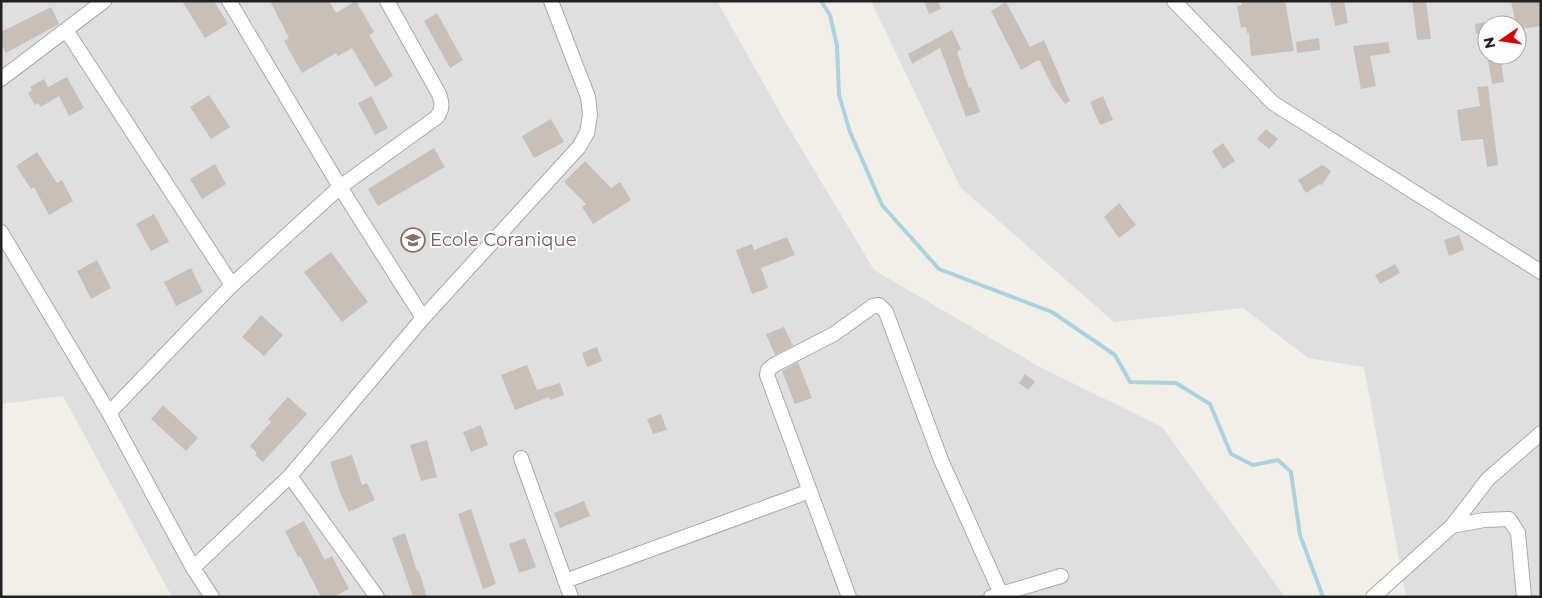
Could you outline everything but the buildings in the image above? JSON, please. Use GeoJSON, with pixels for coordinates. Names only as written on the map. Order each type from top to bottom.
{"type":"FeatureCollection","features":[{"type":"Feature","properties":{"kind":"street"},"geometry":{"type":"LineString","coordinates":[[1,79],[104,1]]}},
{"type":"Feature","properties":{"kind":"street"},"geometry":{"type":"LineString","coordinates":[[229,1],[340,187],[423,318]]}},
{"type":"Feature","properties":{"kind":"street"},"geometry":{"type":"LineString","coordinates":[[109,413],[232,284],[340,187],[437,117],[441,112],[442,104],[439,94],[387,1]]}},
{"type":"Feature","properties":{"kind":"street"},"geometry":{"type":"LineString","coordinates":[[193,568],[290,476],[423,318],[579,147],[587,133],[590,115],[588,97],[551,1]]}},
{"type":"Feature","properties":{"kind":"street"},"geometry":{"type":"LineString","coordinates":[[1174,1],[1273,103],[1541,272]]}},
{"type":"Feature","properties":{"kind":"street"},"geometry":{"type":"LineString","coordinates":[[66,30],[232,284]]}},
{"type":"Feature","properties":{"kind":"street"},"geometry":{"type":"LineString","coordinates":[[1,232],[109,413],[193,568],[212,597]]}},
{"type":"Feature","properties":{"kind":"street"},"geometry":{"type":"LineString","coordinates":[[849,597],[769,382],[768,370],[774,365],[834,334],[874,306],[879,305],[886,312],[940,460],[996,595],[1061,576]]}},
{"type":"Feature","properties":{"kind":"street"},"geometry":{"type":"LineString","coordinates":[[1373,597],[1452,526],[1488,479],[1541,433]]}},
{"type":"Feature","properties":{"kind":"street"},"geometry":{"type":"LineString","coordinates":[[520,458],[571,597]]}},
{"type":"Feature","properties":{"kind":"street"},"geometry":{"type":"LineString","coordinates":[[290,476],[377,597]]}},
{"type":"Feature","properties":{"kind":"street"},"geometry":{"type":"LineString","coordinates":[[565,581],[810,491]]}},
{"type":"Feature","properties":{"kind":"street"},"geometry":{"type":"LineString","coordinates":[[1452,526],[1496,518],[1509,519],[1518,533],[1524,597]]}},
{"type":"Feature","properties":{"kind":"shaded area"},"geometry":{"type":"Polygon","coordinates":[[[1,1],[717,1],[783,118],[874,270],[1040,367],[1162,427],[1285,597],[172,597],[63,396],[1,404],[1,1]]]}},
{"type":"Feature","properties":{"kind":"shaded area"},"geometry":{"type":"Polygon","coordinates":[[[871,1],[1541,1],[1541,597],[1406,597],[1364,367],[1308,358],[1243,308],[1114,322],[960,187],[871,1]]]}},
{"type":"Feature","properties":{"kind":"waterway"},"geometry":{"type":"LineString","coordinates":[[821,1],[830,15],[837,46],[839,95],[850,132],[882,205],[939,269],[1052,312],[1115,355],[1130,382],[1176,383],[1210,404],[1231,454],[1253,465],[1278,460],[1291,472],[1300,535],[1323,597]]}},
{"type":"Feature","properties":{"kind":"place","name":"Ecole Coranique"},"geometry":{"type":"Point","coordinates":[413,240]}}]}
